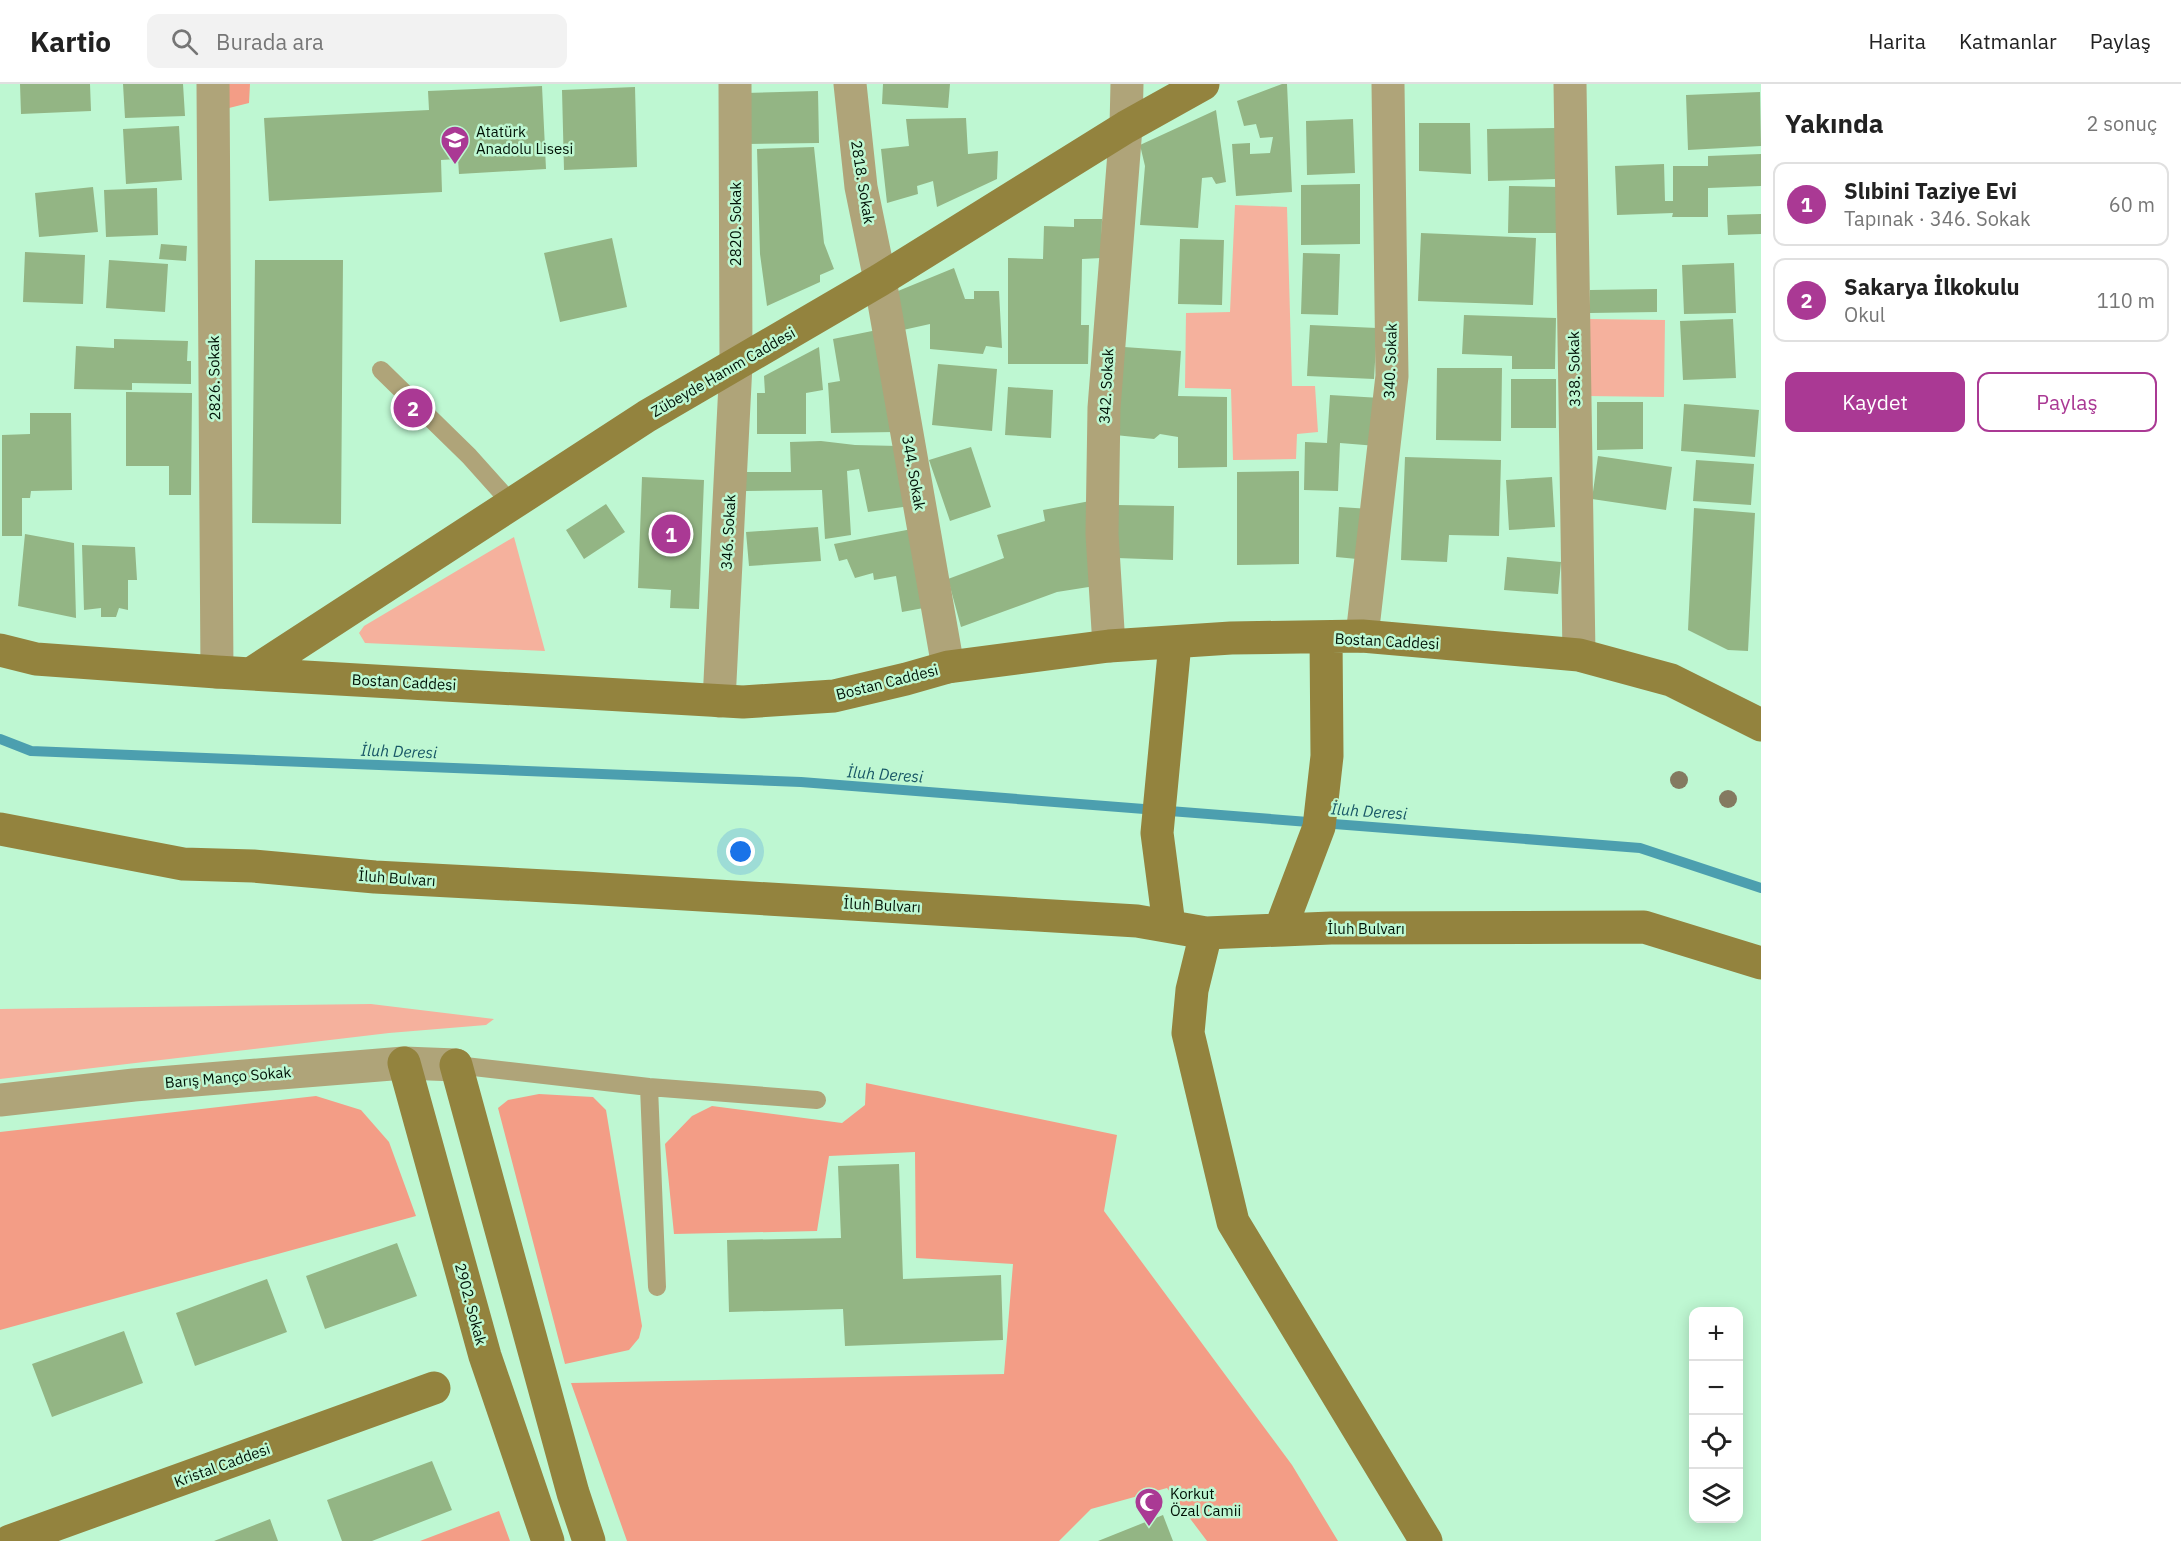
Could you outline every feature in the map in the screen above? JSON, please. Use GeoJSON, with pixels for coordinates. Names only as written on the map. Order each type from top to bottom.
{"type":"FeatureCollection","features":[{"type":"Feature","properties":{"kind":"street","name":"2826. Sokak"},"geometry":{"type":"LineString","coordinates":[[213,84],[217,672]]}},
{"type":"Feature","properties":{"kind":"street","name":"2820. Sokak"},"geometry":{"type":"LineString","coordinates":[[735,84],[736,364]]}},
{"type":"Feature","properties":{"kind":"street","name":"2818. Sokak"},"geometry":{"type":"LineString","coordinates":[[850,84],[861,186],[880,280]]}},
{"type":"Feature","properties":{"kind":"street","name":"342. Sokak"},"geometry":{"type":"LineString","coordinates":[[1109,646],[1102,534],[1104,408],[1126,127],[1127,84]]}},
{"type":"Feature","properties":{"kind":"street","name":"Zübeyde Hanım Caddesi"},"geometry":{"type":"LineString","coordinates":[[252,673],[648,416],[880,280],[1126,127],[1203,84]]}},
{"type":"Feature","properties":{"kind":"street","name":"340. Sokak"},"geometry":{"type":"LineString","coordinates":[[1362,636],[1392,376],[1388,84]]}},
{"type":"Feature","properties":{"kind":"street","name":"338. Sokak"},"geometry":{"type":"LineString","coordinates":[[1570,84],[1579,655]]}},
{"type":"Feature","properties":{"kind":"street","name":"344. Sokak"},"geometry":{"type":"LineString","coordinates":[[880,280],[948,667]]}},
{"type":"Feature","properties":{"kind":"street","name":"346. Sokak"},"geometry":{"type":"LineString","coordinates":[[719,701],[736,364]]}},
{"type":"Feature","properties":{"kind":"street","name":"Bostan Caddesi"},"geometry":{"type":"LineString","coordinates":[[0,650],[36,659],[217,672],[743,702],[834,696],[906,680],[948,667],[1109,646],[1231,638],[1362,636],[1579,655],[1671,680],[1761,724]]}},
{"type":"Feature","properties":{"kind":"street"},"geometry":{"type":"LineString","coordinates":[[1280,930],[1319,827],[1327,756],[1326,637]]}},
{"type":"Feature","properties":{"kind":"street"},"geometry":{"type":"LineString","coordinates":[[1169,925],[1157,833],[1175,643]]}},
{"type":"Feature","properties":{"kind":"street","name":"İluh Bulvarı"},"geometry":{"type":"LineString","coordinates":[[0,829],[183,864],[253,866],[375,878],[1137,921],[1206,933],[1331,928],[1644,927],[1761,963]]}},
{"type":"Feature","properties":{"kind":"street"},"geometry":{"type":"LineString","coordinates":[[1206,933],[1192,990],[1188,1033],[1233,1222],[1426,1541]]}},
{"type":"Feature","properties":{"kind":"street","name":"Barış Manço Sokak"},"geometry":{"type":"LineString","coordinates":[[0,1100],[134,1085],[404,1063],[456,1065]]}},
{"type":"Feature","properties":{"kind":"street","name":"2902. Sokak"},"geometry":{"type":"LineString","coordinates":[[404,1063],[485,1356],[548,1541]]}},
{"type":"Feature","properties":{"kind":"street"},"geometry":{"type":"LineString","coordinates":[[456,1065],[573,1493],[589,1541]]}},
{"type":"Feature","properties":{"kind":"street","name":"Kristal Caddesi"},"geometry":{"type":"LineString","coordinates":[[10,1541],[434,1388]]}},
{"type":"Feature","properties":{"kind":"lane"},"geometry":{"type":"LineString","coordinates":[[381,370],[469,456],[512,504]]}},
{"type":"Feature","properties":{"kind":"lane"},"geometry":{"type":"LineString","coordinates":[[456,1065],[649,1087],[817,1100]]}},
{"type":"Feature","properties":{"kind":"lane"},"geometry":{"type":"LineString","coordinates":[[649,1087],[657,1287]]}},
{"type":"Feature","properties":{"kind":"shaded area"},"geometry":{"type":"Polygon","coordinates":[[[225,84],[250,84],[249,103],[225,109],[225,84]]]}},
{"type":"Feature","properties":{"kind":"shaded area"},"geometry":{"type":"Polygon","coordinates":[[[1235,205],[1287,207],[1292,386],[1315,386],[1318,432],[1297,434],[1296,459],[1233,460],[1231,389],[1185,388],[1186,313],[1230,312],[1235,205]]]}},
{"type":"Feature","properties":{"kind":"shaded area"},"geometry":{"type":"Polygon","coordinates":[[[1588,319],[1665,320],[1664,397],[1588,396],[1588,319]]]}},
{"type":"Feature","properties":{"kind":"shaded area"},"geometry":{"type":"Polygon","coordinates":[[[514,537],[545,651],[365,643],[359,633],[364,626],[514,537]]]}},
{"type":"Feature","properties":{"kind":"shaded area"},"geometry":{"type":"Polygon","coordinates":[[[371,1004],[494,1019],[486,1025],[389,1033],[0,1079],[0,1009],[371,1004]]]}},
{"type":"Feature","properties":{"kind":"shaded area"},"geometry":{"type":"Polygon","coordinates":[[[866,1083],[1117,1135],[1104,1211],[1292,1465],[1338,1541],[1207,1541],[1167,1488],[1091,1509],[1059,1541],[627,1541],[571,1383],[1004,1374],[1013,1264],[916,1258],[915,1152],[829,1156],[817,1231],[674,1234],[665,1144],[692,1116],[712,1106],[842,1123],[865,1105],[866,1083]]]}},
{"type":"Feature","properties":{"kind":"shaded area"},"geometry":{"type":"Polygon","coordinates":[[[539,1094],[593,1097],[606,1110],[642,1326],[639,1338],[629,1350],[565,1364],[498,1108],[508,1100],[539,1094]]]}},
{"type":"Feature","properties":{"kind":"shaded area"},"geometry":{"type":"Polygon","coordinates":[[[316,1096],[361,1110],[389,1142],[416,1216],[0,1330],[0,1132],[316,1096]]]}},
{"type":"Feature","properties":{"kind":"shaded area"},"geometry":{"type":"Polygon","coordinates":[[[499,1511],[510,1541],[420,1541],[499,1511]]]}},
{"type":"Feature","properties":{"kind":"building"},"geometry":{"type":"Polygon","coordinates":[[[20,84],[90,84],[91,111],[21,114],[20,84]]]}},
{"type":"Feature","properties":{"kind":"building"},"geometry":{"type":"Polygon","coordinates":[[[123,84],[183,84],[185,116],[125,118],[123,84]]]}},
{"type":"Feature","properties":{"kind":"building"},"geometry":{"type":"Polygon","coordinates":[[[883,84],[950,84],[948,108],[882,104],[883,84]]]}},
{"type":"Feature","properties":{"kind":"building"},"geometry":{"type":"Polygon","coordinates":[[[1287,84],[1292,192],[1236,196],[1232,144],[1250,143],[1250,154],[1270,153],[1273,137],[1260,138],[1256,124],[1244,126],[1237,101],[1287,84]]]}},
{"type":"Feature","properties":{"kind":"building"},"geometry":{"type":"Polygon","coordinates":[[[542,86],[546,169],[459,174],[458,159],[441,160],[442,192],[269,201],[264,118],[429,110],[428,91],[542,86]]]}},
{"type":"Feature","properties":{"kind":"building"},"geometry":{"type":"Polygon","coordinates":[[[635,87],[637,167],[564,170],[562,90],[635,87]]]}},
{"type":"Feature","properties":{"kind":"building"},"geometry":{"type":"Polygon","coordinates":[[[818,91],[819,143],[746,144],[745,93],[818,91]]]}},
{"type":"Feature","properties":{"kind":"building"},"geometry":{"type":"Polygon","coordinates":[[[1760,92],[1761,146],[1688,150],[1686,95],[1760,92]]]}},
{"type":"Feature","properties":{"kind":"building"},"geometry":{"type":"Polygon","coordinates":[[[1216,110],[1226,182],[1216,184],[1212,177],[1202,178],[1198,228],[1140,225],[1145,166],[1140,145],[1216,110]]]}},
{"type":"Feature","properties":{"kind":"building"},"geometry":{"type":"Polygon","coordinates":[[[966,118],[968,154],[998,151],[997,179],[937,207],[933,181],[917,186],[918,194],[887,203],[881,149],[909,146],[906,119],[966,118]]]}},
{"type":"Feature","properties":{"kind":"building"},"geometry":{"type":"Polygon","coordinates":[[[1353,119],[1355,173],[1307,175],[1306,121],[1353,119]]]}},
{"type":"Feature","properties":{"kind":"building"},"geometry":{"type":"Polygon","coordinates":[[[1419,123],[1470,123],[1471,174],[1419,171],[1419,123]]]}},
{"type":"Feature","properties":{"kind":"building"},"geometry":{"type":"Polygon","coordinates":[[[179,126],[182,180],[126,184],[123,129],[179,126]]]}},
{"type":"Feature","properties":{"kind":"building"},"geometry":{"type":"Polygon","coordinates":[[[1556,128],[1556,179],[1488,181],[1487,129],[1556,128]]]}},
{"type":"Feature","properties":{"kind":"building"},"geometry":{"type":"Polygon","coordinates":[[[814,147],[824,243],[834,269],[820,275],[820,282],[767,306],[760,254],[757,149],[814,147]]]}},
{"type":"Feature","properties":{"kind":"building"},"geometry":{"type":"Polygon","coordinates":[[[1761,154],[1761,186],[1708,188],[1708,217],[1672,217],[1673,213],[1617,215],[1615,166],[1664,164],[1665,201],[1673,201],[1673,166],[1708,166],[1708,156],[1761,154]]]}},
{"type":"Feature","properties":{"kind":"building"},"geometry":{"type":"Polygon","coordinates":[[[1360,184],[1360,244],[1301,245],[1301,185],[1360,184]]]}},
{"type":"Feature","properties":{"kind":"building"},"geometry":{"type":"Polygon","coordinates":[[[1509,186],[1558,187],[1558,233],[1508,233],[1509,186]]]}},
{"type":"Feature","properties":{"kind":"building"},"geometry":{"type":"Polygon","coordinates":[[[93,187],[98,232],[39,237],[35,193],[93,187]]]}},
{"type":"Feature","properties":{"kind":"building"},"geometry":{"type":"Polygon","coordinates":[[[157,188],[158,235],[106,237],[104,190],[157,188]]]}},
{"type":"Feature","properties":{"kind":"building"},"geometry":{"type":"Polygon","coordinates":[[[1761,214],[1761,234],[1728,235],[1727,215],[1761,214]]]}},
{"type":"Feature","properties":{"kind":"building"},"geometry":{"type":"Polygon","coordinates":[[[1074,219],[1102,219],[1101,258],[1082,259],[1081,325],[1089,325],[1088,364],[1008,364],[1008,258],[1043,259],[1044,226],[1074,227],[1074,219]]]}},
{"type":"Feature","properties":{"kind":"building"},"geometry":{"type":"Polygon","coordinates":[[[1421,233],[1536,238],[1533,305],[1418,301],[1421,233]]]}},
{"type":"Feature","properties":{"kind":"building"},"geometry":{"type":"Polygon","coordinates":[[[612,238],[627,307],[560,322],[544,253],[612,238]]]}},
{"type":"Feature","properties":{"kind":"building"},"geometry":{"type":"Polygon","coordinates":[[[1180,239],[1224,240],[1222,305],[1178,304],[1180,239]]]}},
{"type":"Feature","properties":{"kind":"building"},"geometry":{"type":"Polygon","coordinates":[[[161,244],[187,246],[186,261],[159,259],[161,244]]]}},
{"type":"Feature","properties":{"kind":"building"},"geometry":{"type":"Polygon","coordinates":[[[25,252],[85,255],[83,304],[23,302],[25,252]]]}},
{"type":"Feature","properties":{"kind":"building"},"geometry":{"type":"Polygon","coordinates":[[[1303,253],[1340,254],[1338,315],[1301,314],[1303,253]]]}},
{"type":"Feature","properties":{"kind":"building"},"geometry":{"type":"Polygon","coordinates":[[[109,260],[168,264],[165,312],[106,308],[109,260]]]}},
{"type":"Feature","properties":{"kind":"building"},"geometry":{"type":"Polygon","coordinates":[[[255,260],[343,260],[341,524],[252,523],[255,260]]]}},
{"type":"Feature","properties":{"kind":"building"},"geometry":{"type":"Polygon","coordinates":[[[1734,263],[1736,313],[1684,314],[1682,265],[1734,263]]]}},
{"type":"Feature","properties":{"kind":"building"},"geometry":{"type":"Polygon","coordinates":[[[954,268],[965,299],[974,299],[974,291],[999,291],[1002,348],[986,346],[983,354],[930,349],[930,324],[903,330],[898,291],[954,268]]]}},
{"type":"Feature","properties":{"kind":"building"},"geometry":{"type":"Polygon","coordinates":[[[1657,289],[1657,312],[1590,313],[1590,290],[1657,289]]]}},
{"type":"Feature","properties":{"kind":"building"},"geometry":{"type":"Polygon","coordinates":[[[1464,315],[1556,318],[1555,369],[1512,369],[1512,356],[1462,354],[1464,315]]]}},
{"type":"Feature","properties":{"kind":"building"},"geometry":{"type":"Polygon","coordinates":[[[1733,319],[1736,378],[1683,380],[1680,321],[1733,319]]]}},
{"type":"Feature","properties":{"kind":"building"},"geometry":{"type":"Polygon","coordinates":[[[1310,325],[1377,328],[1374,379],[1307,376],[1310,325]]]}},
{"type":"Feature","properties":{"kind":"building"},"geometry":{"type":"Polygon","coordinates":[[[877,330],[895,432],[831,433],[828,383],[840,381],[833,339],[877,330]]]}},
{"type":"Feature","properties":{"kind":"building"},"geometry":{"type":"Polygon","coordinates":[[[114,339],[188,341],[187,361],[191,361],[191,384],[132,383],[132,390],[74,389],[76,346],[114,348],[114,339]]]}},
{"type":"Feature","properties":{"kind":"building"},"geometry":{"type":"Polygon","coordinates":[[[819,347],[823,390],[806,393],[806,434],[757,434],[757,393],[765,393],[764,376],[819,347]]]}},
{"type":"Feature","properties":{"kind":"building"},"geometry":{"type":"Polygon","coordinates":[[[1124,347],[1181,351],[1178,396],[1227,397],[1227,467],[1178,468],[1178,437],[1160,434],[1154,439],[1115,435],[1124,347]]]}},
{"type":"Feature","properties":{"kind":"building"},"geometry":{"type":"Polygon","coordinates":[[[938,364],[997,369],[992,431],[932,425],[938,364]]]}},
{"type":"Feature","properties":{"kind":"building"},"geometry":{"type":"Polygon","coordinates":[[[1437,368],[1502,368],[1501,441],[1436,440],[1437,368]]]}},
{"type":"Feature","properties":{"kind":"building"},"geometry":{"type":"Polygon","coordinates":[[[1511,379],[1556,379],[1556,428],[1511,428],[1511,379]]]}},
{"type":"Feature","properties":{"kind":"building"},"geometry":{"type":"Polygon","coordinates":[[[1008,387],[1053,390],[1051,438],[1005,435],[1008,387]]]}},
{"type":"Feature","properties":{"kind":"building"},"geometry":{"type":"Polygon","coordinates":[[[126,392],[192,393],[191,495],[169,495],[169,466],[126,466],[126,392]]]}},
{"type":"Feature","properties":{"kind":"building"},"geometry":{"type":"Polygon","coordinates":[[[1330,395],[1381,398],[1377,446],[1340,443],[1338,491],[1304,490],[1305,442],[1327,443],[1330,395]]]}},
{"type":"Feature","properties":{"kind":"building"},"geometry":{"type":"Polygon","coordinates":[[[1597,402],[1643,402],[1643,449],[1597,450],[1597,402]]]}},
{"type":"Feature","properties":{"kind":"building"},"geometry":{"type":"Polygon","coordinates":[[[1684,404],[1759,410],[1755,457],[1681,451],[1684,404]]]}},
{"type":"Feature","properties":{"kind":"building"},"geometry":{"type":"Polygon","coordinates":[[[30,413],[71,413],[72,490],[31,491],[30,498],[22,498],[22,536],[2,536],[2,435],[30,434],[30,413]]]}},
{"type":"Feature","properties":{"kind":"building"},"geometry":{"type":"Polygon","coordinates":[[[821,441],[898,446],[910,506],[868,512],[859,469],[847,471],[851,535],[825,539],[822,490],[745,491],[745,472],[791,472],[790,442],[821,441]]]}},
{"type":"Feature","properties":{"kind":"building"},"geometry":{"type":"Polygon","coordinates":[[[971,447],[991,507],[950,521],[929,460],[971,447]]]}},
{"type":"Feature","properties":{"kind":"building"},"geometry":{"type":"Polygon","coordinates":[[[1598,456],[1672,467],[1666,510],[1592,499],[1598,456]]]}},
{"type":"Feature","properties":{"kind":"building"},"geometry":{"type":"Polygon","coordinates":[[[1405,457],[1501,460],[1499,536],[1449,535],[1447,562],[1401,560],[1405,457]]]}},
{"type":"Feature","properties":{"kind":"building"},"geometry":{"type":"Polygon","coordinates":[[[1696,460],[1754,464],[1751,505],[1693,501],[1696,460]]]}},
{"type":"Feature","properties":{"kind":"building"},"geometry":{"type":"Polygon","coordinates":[[[1299,471],[1299,564],[1237,565],[1237,472],[1299,471]]]}},
{"type":"Feature","properties":{"kind":"building"},"geometry":{"type":"Polygon","coordinates":[[[642,477],[704,480],[699,609],[670,608],[671,590],[638,588],[642,477]]]}},
{"type":"Feature","properties":{"kind":"building"},"geometry":{"type":"Polygon","coordinates":[[[1552,477],[1555,527],[1509,530],[1506,480],[1552,477]]]}},
{"type":"Feature","properties":{"kind":"building"},"geometry":{"type":"Polygon","coordinates":[[[1090,501],[1095,586],[1057,592],[961,627],[948,579],[1004,558],[997,535],[1045,521],[1043,510],[1090,501]]]}},
{"type":"Feature","properties":{"kind":"building"},"geometry":{"type":"Polygon","coordinates":[[[606,504],[625,532],[584,559],[566,530],[606,504]]]}},
{"type":"Feature","properties":{"kind":"building"},"geometry":{"type":"Polygon","coordinates":[[[1117,505],[1174,506],[1173,560],[1117,558],[1117,505]]]}},
{"type":"Feature","properties":{"kind":"building"},"geometry":{"type":"Polygon","coordinates":[[[1339,507],[1371,509],[1368,560],[1336,557],[1339,507]]]}},
{"type":"Feature","properties":{"kind":"building"},"geometry":{"type":"Polygon","coordinates":[[[1694,508],[1755,513],[1748,651],[1728,650],[1688,630],[1694,508]]]}},
{"type":"Feature","properties":{"kind":"building"},"geometry":{"type":"Polygon","coordinates":[[[818,527],[821,561],[749,566],[746,532],[818,527]]]}},
{"type":"Feature","properties":{"kind":"building"},"geometry":{"type":"Polygon","coordinates":[[[917,528],[929,607],[902,612],[896,576],[874,580],[873,573],[855,578],[847,559],[839,561],[834,544],[917,528]]]}},
{"type":"Feature","properties":{"kind":"building"},"geometry":{"type":"Polygon","coordinates":[[[25,534],[74,543],[76,618],[18,606],[25,534]]]}},
{"type":"Feature","properties":{"kind":"building"},"geometry":{"type":"Polygon","coordinates":[[[82,545],[135,547],[137,580],[128,580],[128,610],[119,608],[116,617],[101,617],[101,608],[84,610],[82,545]]]}},
{"type":"Feature","properties":{"kind":"building"},"geometry":{"type":"Polygon","coordinates":[[[1507,557],[1561,562],[1558,594],[1504,590],[1507,557]]]}},
{"type":"Feature","properties":{"kind":"building"},"geometry":{"type":"Polygon","coordinates":[[[899,1164],[903,1279],[1001,1275],[1003,1340],[845,1346],[843,1309],[729,1312],[727,1240],[841,1238],[838,1166],[899,1164]]]}},
{"type":"Feature","properties":{"kind":"building"},"geometry":{"type":"Polygon","coordinates":[[[397,1243],[417,1296],[325,1329],[306,1276],[397,1243]]]}},
{"type":"Feature","properties":{"kind":"building"},"geometry":{"type":"Polygon","coordinates":[[[267,1279],[287,1332],[195,1366],[176,1313],[267,1279]]]}},
{"type":"Feature","properties":{"kind":"building"},"geometry":{"type":"Polygon","coordinates":[[[124,1331],[143,1383],[52,1417],[32,1364],[124,1331]]]}},
{"type":"Feature","properties":{"kind":"building"},"geometry":{"type":"Polygon","coordinates":[[[432,1461],[452,1510],[372,1541],[342,1541],[327,1500],[432,1461]]]}},
{"type":"Feature","properties":{"kind":"building","name":"Korkut Özal Camii"},"geometry":{"type":"Polygon","coordinates":[[[1163,1515],[1173,1541],[1098,1541],[1163,1515]]]}},
{"type":"Feature","properties":{"kind":"building"},"geometry":{"type":"Polygon","coordinates":[[[270,1519],[278,1541],[214,1541],[270,1519]]]}},
{"type":"Feature","properties":{"kind":"waterway","name":"İluh Deresi"},"geometry":{"type":"LineString","coordinates":[[0,739],[31,751],[801,782],[1640,848],[1761,888]]}},
{"type":"Feature","properties":{"kind":"place","name":"Atatürk Anadolu Lisesi"},"geometry":{"type":"Point","coordinates":[455,166]}},
{"type":"Feature","properties":{"kind":"place","name":"Sakarya İlkokulu"},"geometry":{"type":"Point","coordinates":[413,408]}},
{"type":"Feature","properties":{"kind":"place","name":"Slıbini Taziye Evi"},"geometry":{"type":"Point","coordinates":[671,534]}},
{"type":"Feature","properties":{"kind":"place","name":"Korkut Özal Camii"},"geometry":{"type":"Point","coordinates":[1149,1528]}}]}
